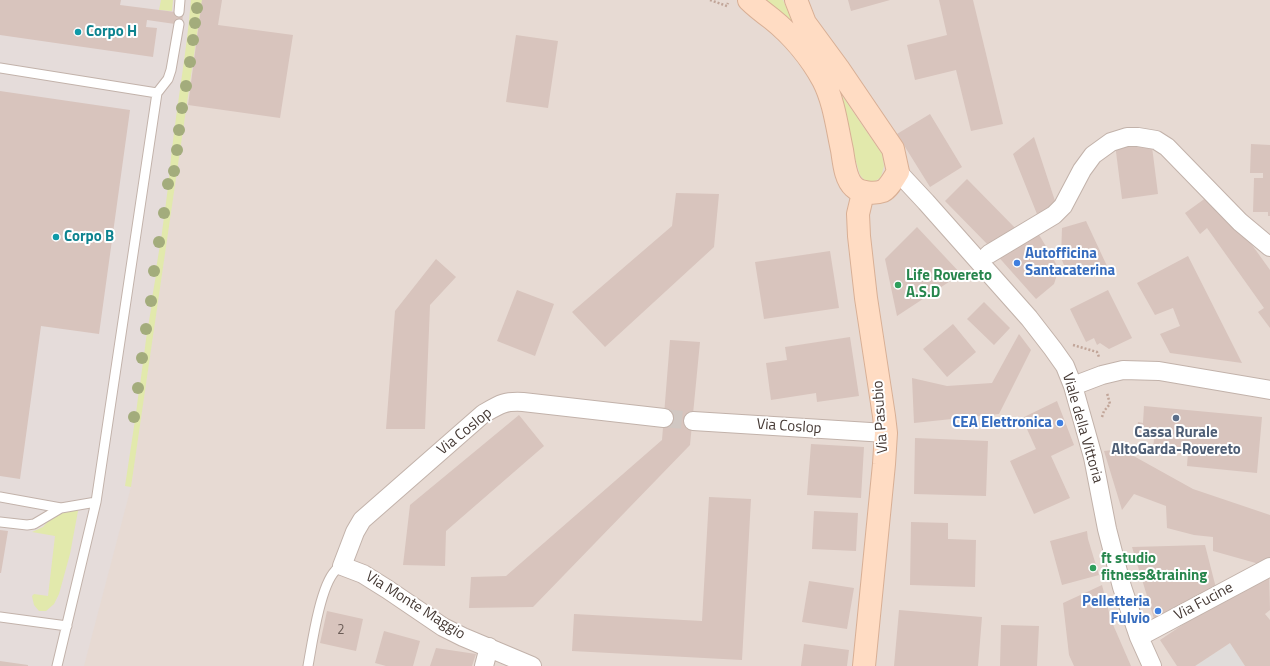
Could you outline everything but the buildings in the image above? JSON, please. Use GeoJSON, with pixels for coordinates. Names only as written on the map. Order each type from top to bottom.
{"type":"FeatureCollection","features":[{"type":"Feature","properties":{"kind":"street"},"geometry":{"type":"LineString","coordinates":[[749,0],[760,11],[772,19],[796,43],[823,80],[829,93],[847,176],[854,188],[863,193],[883,191],[892,182],[898,172],[893,149],[838,68],[805,23],[796,0]]}},
{"type":"Feature","properties":{"kind":"street"},"geometry":{"type":"LineString","coordinates":[[989,254],[1054,215],[1063,206],[1082,170],[1093,155],[1111,142],[1127,137],[1156,140],[1167,147],[1240,222],[1270,247]]}},
{"type":"Feature","properties":{"kind":"street","name":"Viale della Vittoria"},"geometry":{"type":"LineString","coordinates":[[898,172],[1029,318],[1065,366],[1073,386],[1093,457],[1107,529],[1122,587],[1139,637],[1152,666]]}},
{"type":"Feature","properties":{"kind":"street","name":"Via Pasubio"},"geometry":{"type":"LineString","coordinates":[[863,193],[858,214],[859,236],[866,298],[886,433],[864,666]]}},
{"type":"Feature","properties":{"kind":"street"},"geometry":{"type":"LineString","coordinates":[[1073,386],[1102,375],[1123,370],[1159,371],[1270,390]]}},
{"type":"Feature","properties":{"kind":"street","name":"Via Coslop"},"geometry":{"type":"LineString","coordinates":[[342,566],[354,532],[362,520],[456,437],[484,414],[499,405],[508,402],[523,402],[664,418]]}},
{"type":"Feature","properties":{"kind":"street","name":"Via Coslop"},"geometry":{"type":"LineString","coordinates":[[693,421],[886,433]]}},
{"type":"Feature","properties":{"kind":"street","name":"Via Monte Maggio"},"geometry":{"type":"LineString","coordinates":[[342,566],[363,574],[443,627],[532,666]]}},
{"type":"Feature","properties":{"kind":"street","name":"Via Fucine"},"geometry":{"type":"LineString","coordinates":[[1139,637],[1270,567]]}},
{"type":"Feature","properties":{"kind":"street"},"geometry":{"type":"LineString","coordinates":[[484,666],[489,647]]}},
{"type":"Feature","properties":{"kind":"lane"},"geometry":{"type":"LineString","coordinates":[[180,0],[180,12]]}},
{"type":"Feature","properties":{"kind":"lane"},"geometry":{"type":"LineString","coordinates":[[57,666],[96,502],[157,92],[168,79],[171,70],[179,24]]}},
{"type":"Feature","properties":{"kind":"lane"},"geometry":{"type":"LineString","coordinates":[[0,68],[157,92]]}},
{"type":"Feature","properties":{"kind":"lane"},"geometry":{"type":"LineString","coordinates":[[0,497],[60,508],[96,502]]}},
{"type":"Feature","properties":{"kind":"lane"},"geometry":{"type":"LineString","coordinates":[[0,522],[27,525],[34,524],[60,508]]}},
{"type":"Feature","properties":{"kind":"lane"},"geometry":{"type":"LineString","coordinates":[[308,666],[320,605],[327,584],[335,571],[342,566]]}},
{"type":"Feature","properties":{"kind":"lane"},"geometry":{"type":"LineString","coordinates":[[0,617],[67,626]]}},
{"type":"Feature","properties":{"kind":"path"},"geometry":{"type":"LineString","coordinates":[[710,0],[727,6],[728,0]]}},
{"type":"Feature","properties":{"kind":"shaded area"},"geometry":{"type":"Polygon","coordinates":[[[0,0],[1270,0],[1270,666],[0,666],[0,0]]]}},
{"type":"Feature","properties":{"kind":"shaded area"},"geometry":{"type":"Polygon","coordinates":[[[0,0],[202,0],[131,487],[84,666],[0,666],[0,0]]]}},
{"type":"Feature","properties":{"kind":"shaded area"},"geometry":{"type":"Polygon","coordinates":[[[1230,643],[1245,666],[1195,666],[1230,643]]]}},
{"type":"Feature","properties":{"kind":"green space"},"geometry":{"type":"Polygon","coordinates":[[[161,0],[173,0],[172,11],[159,10],[161,0]]]}},
{"type":"Feature","properties":{"kind":"green space"},"geometry":{"type":"Polygon","coordinates":[[[191,0],[202,0],[131,487],[125,486],[135,420],[130,419],[131,413],[136,413],[139,390],[135,390],[136,385],[140,385],[143,362],[139,361],[139,355],[144,355],[147,332],[144,332],[144,327],[148,327],[152,303],[148,302],[148,297],[152,298],[156,275],[151,274],[152,268],[156,269],[160,245],[156,244],[157,240],[161,240],[164,217],[160,216],[161,210],[165,210],[168,187],[165,187],[165,182],[169,182],[191,0]]]}},
{"type":"Feature","properties":{"kind":"green space"},"geometry":{"type":"Polygon","coordinates":[[[764,0],[783,0],[800,37],[764,0]]]}},
{"type":"Feature","properties":{"kind":"green space"},"geometry":{"type":"Polygon","coordinates":[[[832,81],[882,154],[884,166],[881,177],[874,182],[866,182],[860,175],[832,81]]]}},
{"type":"Feature","properties":{"kind":"green space"},"geometry":{"type":"Polygon","coordinates":[[[68,502],[78,508],[70,554],[59,594],[54,604],[46,611],[39,611],[34,605],[32,596],[34,594],[48,596],[55,536],[32,532],[43,527],[64,504],[68,502]]]}},
{"type":"Feature","properties":{"kind":"tunnel"},"geometry":{"type":"LineString","coordinates":[[664,418],[693,421]]}},
{"type":"Feature","properties":{"kind":"place","name":"Corpo H"},"geometry":{"type":"Point","coordinates":[78,32]}},
{"type":"Feature","properties":{"kind":"place","name":"Corpo B"},"geometry":{"type":"Point","coordinates":[56,237]}},
{"type":"Feature","properties":{"kind":"place","name":"Autofficina Santacaterina"},"geometry":{"type":"Point","coordinates":[1017,263]}},
{"type":"Feature","properties":{"kind":"place","name":"Life Rovereto A.S.D"},"geometry":{"type":"Point","coordinates":[898,285]}},
{"type":"Feature","properties":{"kind":"place","name":"Cassa Rurale AltoGarda-Rovereto"},"geometry":{"type":"Point","coordinates":[1176,418]}},
{"type":"Feature","properties":{"kind":"place","name":"CEA Elettronica"},"geometry":{"type":"Point","coordinates":[1060,423]}},
{"type":"Feature","properties":{"kind":"place","name":"ft studio fitness&training"},"geometry":{"type":"Point","coordinates":[1093,568]}},
{"type":"Feature","properties":{"kind":"place","name":"Pelletteria Fulvio"},"geometry":{"type":"Point","coordinates":[1158,611]}}]}
